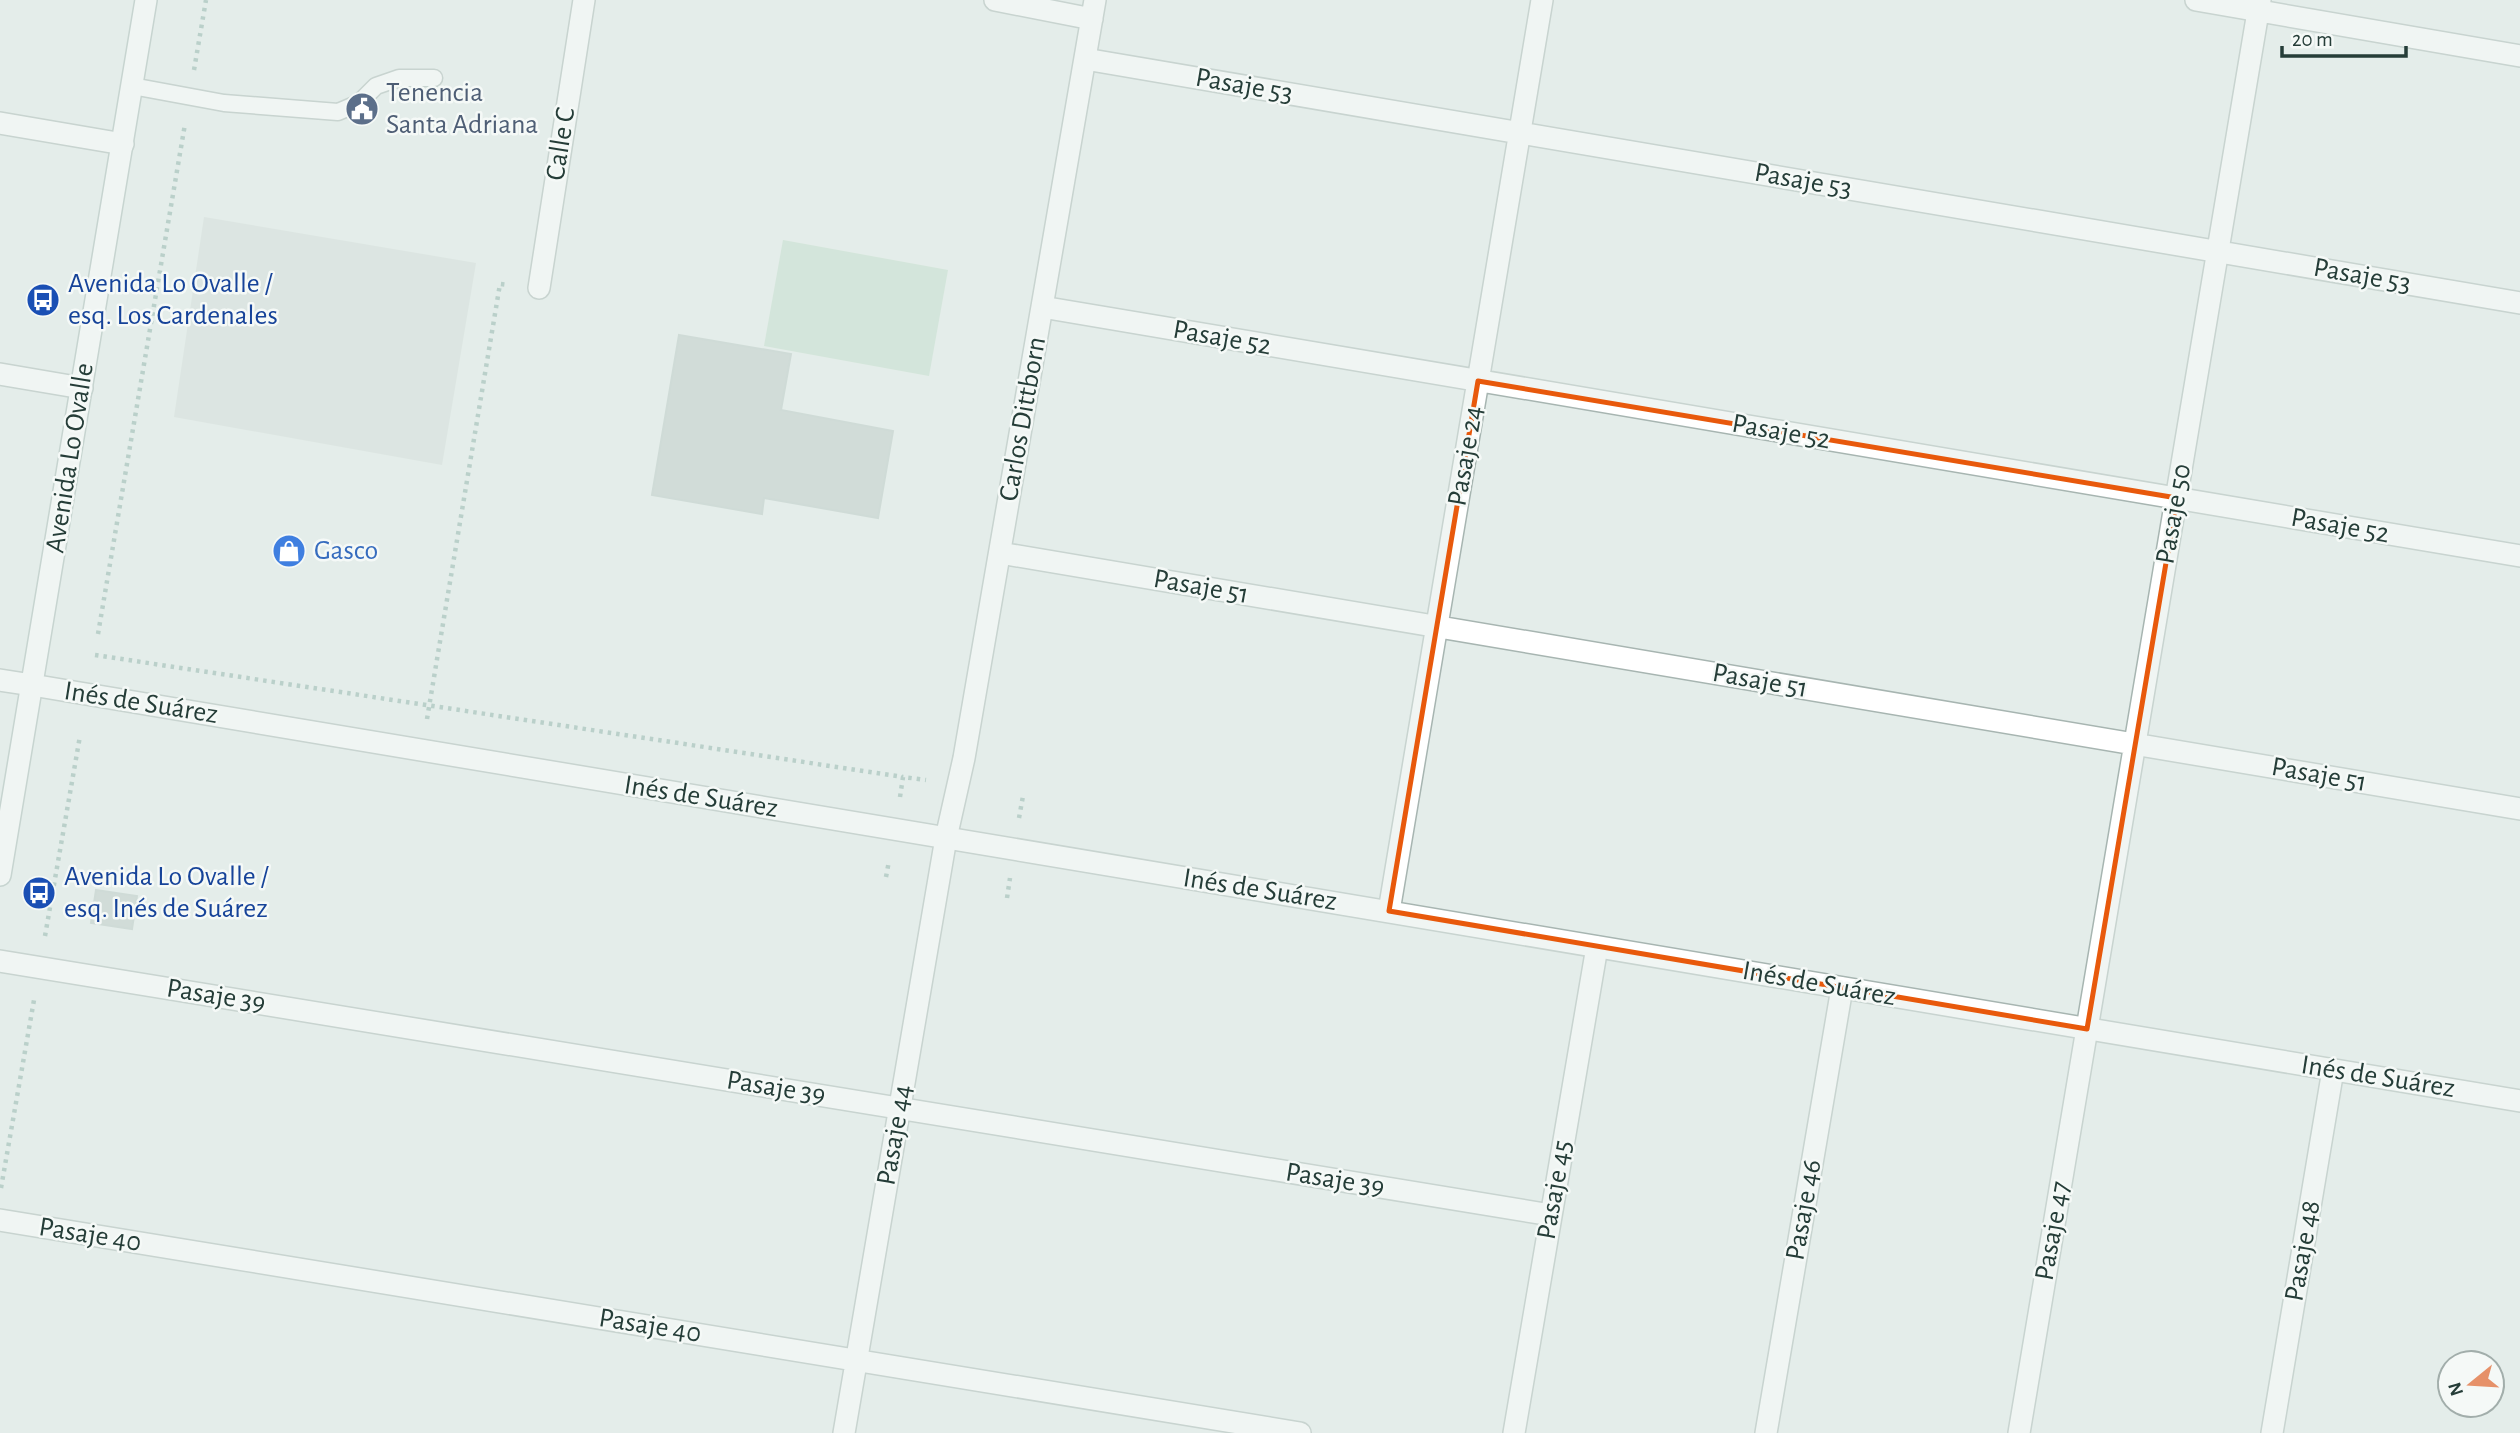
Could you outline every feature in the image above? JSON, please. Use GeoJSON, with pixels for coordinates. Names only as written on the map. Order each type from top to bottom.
{"type":"FeatureCollection","features":[{"type":"Feature","properties":{"kind":"street","name":"Avenida Lo Ovalle"},"geometry":{"type":"LineString","coordinates":[[0,875],[146,0]]}},
{"type":"Feature","properties":{"kind":"street","name":"Calle C"},"geometry":{"type":"LineString","coordinates":[[539,288],[584,0]]}},
{"type":"Feature","properties":{"kind":"street"},"geometry":{"type":"LineString","coordinates":[[995,0],[1094,9]]}},
{"type":"Feature","properties":{"kind":"street","name":"Pasaje 24"},"geometry":{"type":"LineString","coordinates":[[1389,911],[1542,0]]}},
{"type":"Feature","properties":{"kind":"street"},"geometry":{"type":"LineString","coordinates":[[2196,0],[2259,5],[2520,56]]}},
{"type":"Feature","properties":{"kind":"street","name":"Pasaje 50"},"geometry":{"type":"LineString","coordinates":[[2087,1029],[2259,5]]}},
{"type":"Feature","properties":{"kind":"street","name":"Carlos Dittborn"},"geometry":{"type":"LineString","coordinates":[[946,838],[964,758],[1094,9]]}},
{"type":"Feature","properties":{"kind":"street","name":"Pasaje 53"},"geometry":{"type":"LineString","coordinates":[[1085,59],[2520,303]]}},
{"type":"Feature","properties":{"kind":"street"},"geometry":{"type":"LineString","coordinates":[[0,123],[122,144]]}},
{"type":"Feature","properties":{"kind":"street","name":"Pasaje 52"},"geometry":{"type":"LineString","coordinates":[[1042,307],[2520,556]]}},
{"type":"Feature","properties":{"kind":"street"},"geometry":{"type":"LineString","coordinates":[[0,374],[82,388]]}},
{"type":"Feature","properties":{"kind":"street","name":"Pasaje 51"},"geometry":{"type":"LineString","coordinates":[[1000,553],[2520,808]]}},
{"type":"Feature","properties":{"kind":"street","name":"Inés de Suárez"},"geometry":{"type":"LineString","coordinates":[[0,680],[2520,1101]]}},
{"type":"Feature","properties":{"kind":"street","name":"Pasaje 44"},"geometry":{"type":"LineString","coordinates":[[844,1433],[946,838]]}},
{"type":"Feature","properties":{"kind":"street","name":"Pasaje 45"},"geometry":{"type":"LineString","coordinates":[[1514,1433],[1597,947]]}},
{"type":"Feature","properties":{"kind":"street","name":"Pasaje 39"},"geometry":{"type":"LineString","coordinates":[[0,961],[1551,1215]]}},
{"type":"Feature","properties":{"kind":"street","name":"Pasaje 46"},"geometry":{"type":"LineString","coordinates":[[1766,1433],[1842,988]]}},
{"type":"Feature","properties":{"kind":"street","name":"Pasaje 47"},"geometry":{"type":"LineString","coordinates":[[2019,1433],[2087,1029]]}},
{"type":"Feature","properties":{"kind":"street","name":"Pasaje 48"},"geometry":{"type":"LineString","coordinates":[[2272,1433],[2333,1070]]}},
{"type":"Feature","properties":{"kind":"street","name":"Pasaje 40"},"geometry":{"type":"LineString","coordinates":[[0,1220],[1300,1433]]}},
{"type":"Feature","properties":{"kind":"lane"},"geometry":{"type":"LineString","coordinates":[[132,86],[224,103],[338,112],[359,103],[376,86],[400,78],[434,78]]}},
{"type":"Feature","properties":{"kind":"path"},"geometry":{"type":"LineString","coordinates":[[98,634],[206,0]]}},
{"type":"Feature","properties":{"kind":"path"},"geometry":{"type":"LineString","coordinates":[[421,750],[500,284],[539,288]]}},
{"type":"Feature","properties":{"kind":"path"},"geometry":{"type":"LineString","coordinates":[[95,655],[903,777]]}},
{"type":"Feature","properties":{"kind":"highlighted area"},"geometry":{"type":"Polygon","coordinates":[[[1478,381],[2177,498],[2087,1029],[1389,911],[1478,381]]]}},
{"type":"Feature","properties":{"kind":"shaded area"},"geometry":{"type":"Polygon","coordinates":[[[204,217],[476,263],[442,465],[174,417],[204,217]]]}},
{"type":"Feature","properties":{"kind":"green space"},"geometry":{"type":"Polygon","coordinates":[[[783,240],[948,270],[929,376],[764,346],[783,240]]]}},
{"type":"Feature","properties":{"kind":"building"},"geometry":{"type":"Polygon","coordinates":[[[679,335],[791,354],[781,410],[893,431],[878,518],[764,498],[762,514],[652,495],[679,335]]]}},
{"type":"Feature","properties":{"kind":"building"},"geometry":{"type":"Polygon","coordinates":[[[96,890],[137,896],[132,929],[91,923],[96,890]]]}},
{"type":"Feature","properties":{"kind":"place","name":"Tenencia Santa Adriana"},"geometry":{"type":"Point","coordinates":[362,109]}},
{"type":"Feature","properties":{"kind":"place","name":"Avenida Lo Ovalle / esq. Los Cardenales"},"geometry":{"type":"Point","coordinates":[43,300]}},
{"type":"Feature","properties":{"kind":"place","name":"Gasco"},"geometry":{"type":"Point","coordinates":[289,551]}},
{"type":"Feature","properties":{"kind":"place","name":"Avenida Lo Ovalle / esq. Inés de Suárez"},"geometry":{"type":"Point","coordinates":[39,893]}}]}
